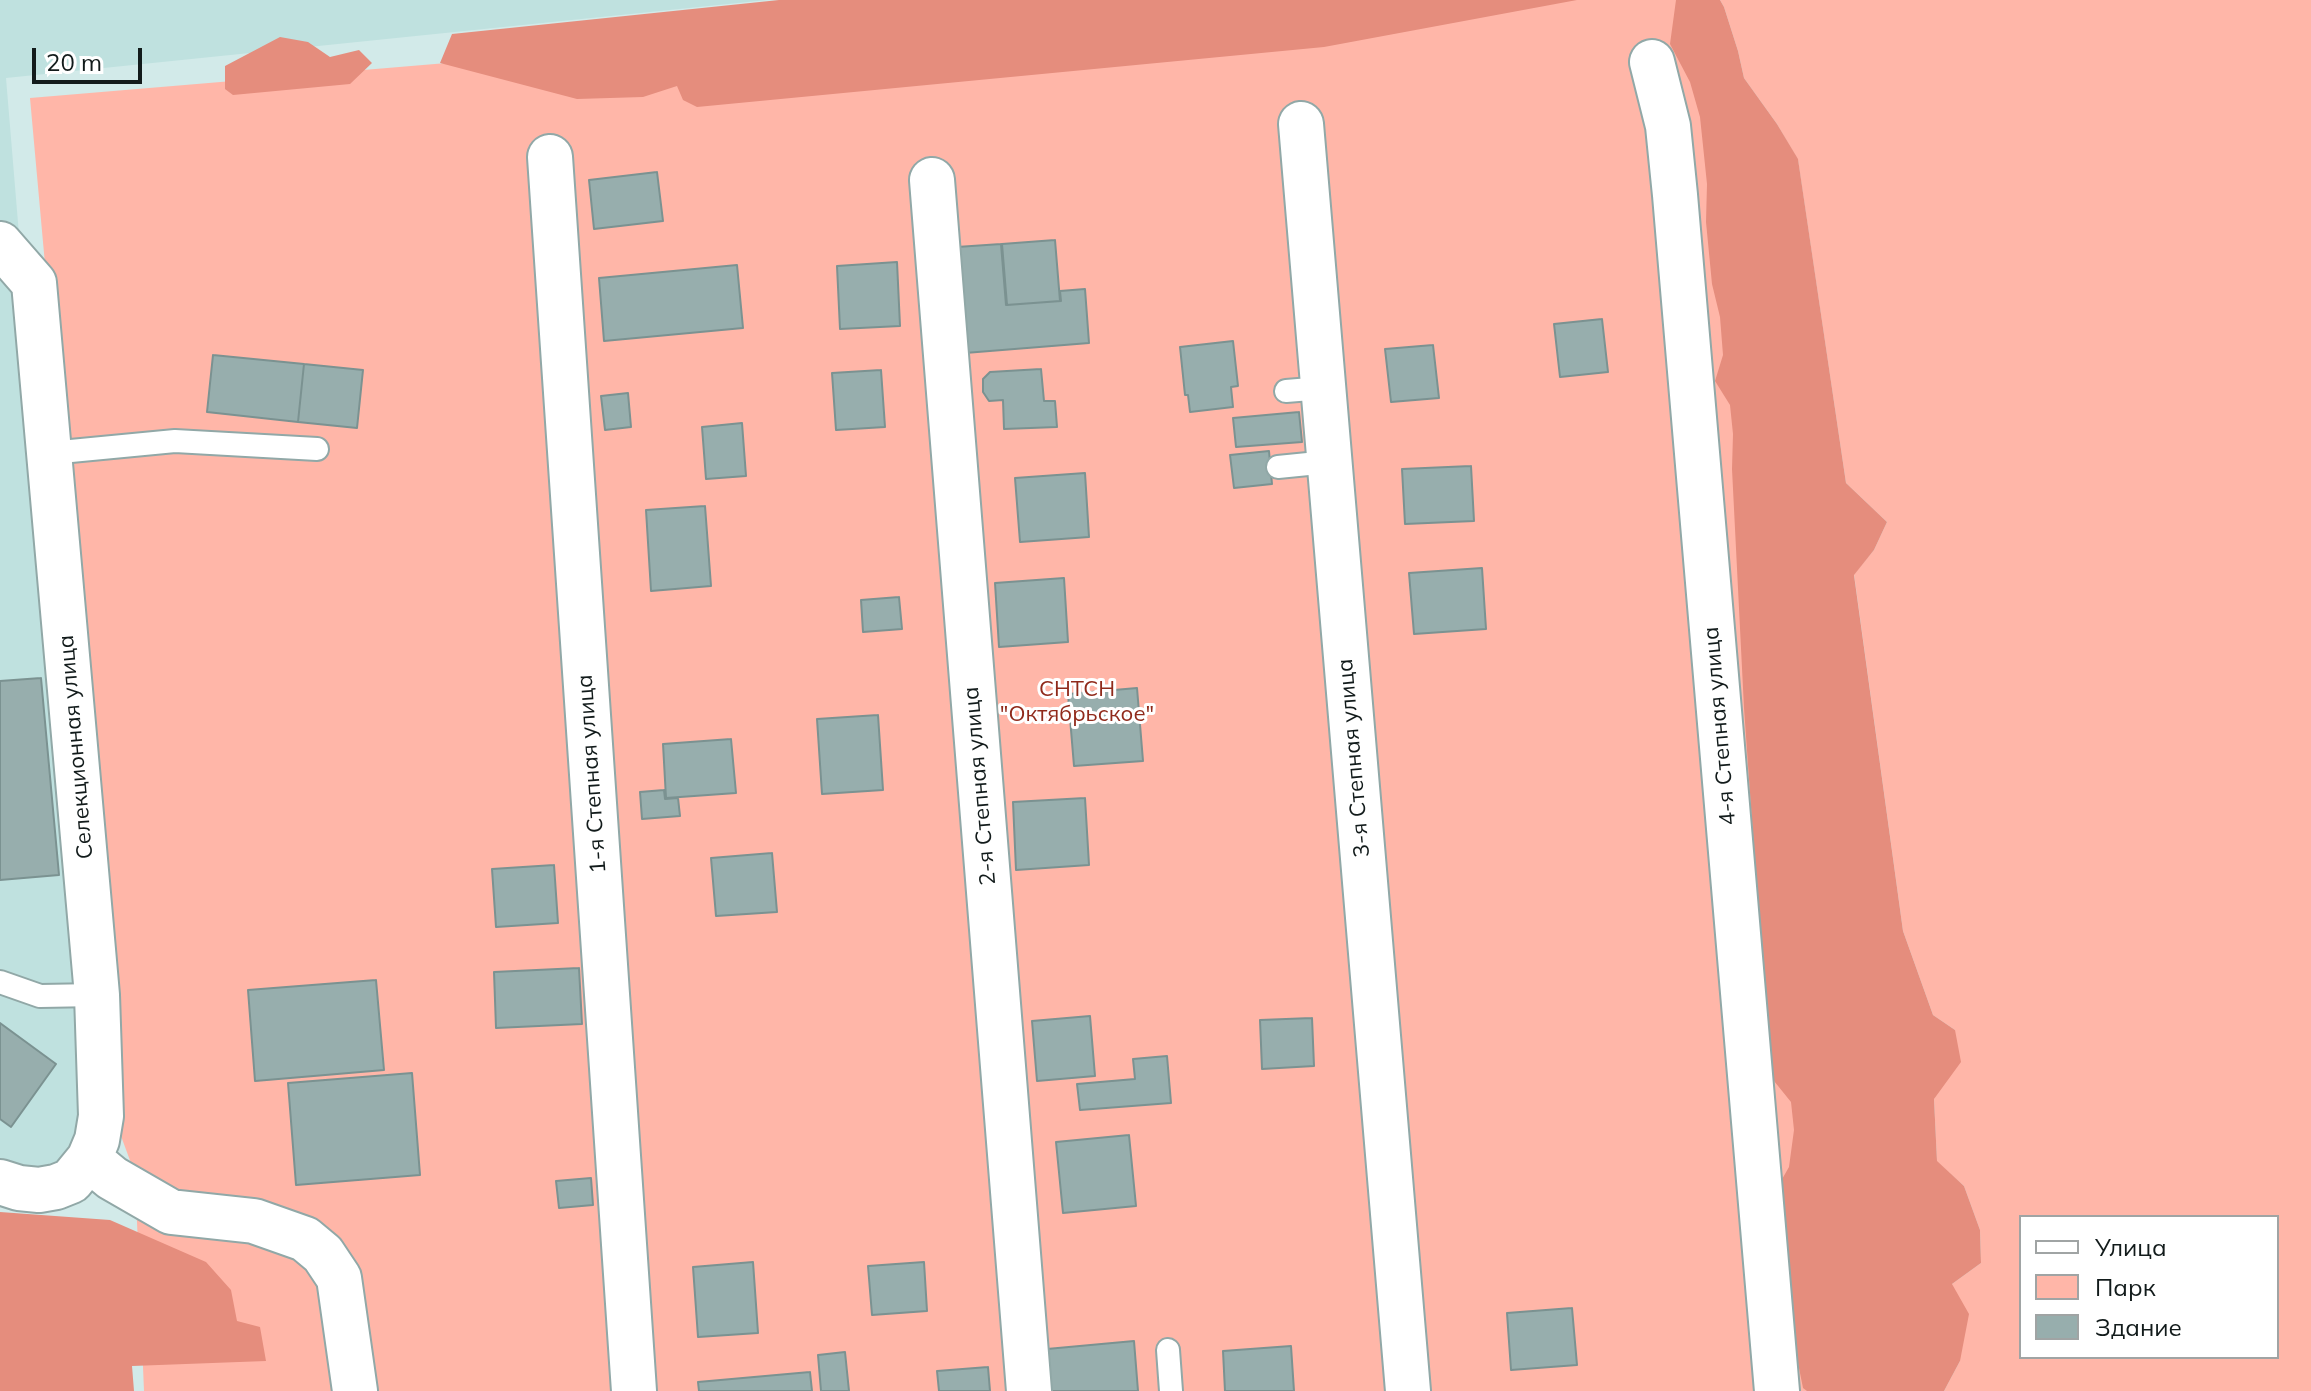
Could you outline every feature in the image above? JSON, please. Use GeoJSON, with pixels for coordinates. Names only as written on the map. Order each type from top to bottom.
{"type":"FeatureCollection","features":[{"type":"Feature","properties":{"kind":"street","name":"4-я Степная улица"},"geometry":{"type":"LineString","coordinates":[[1652,62],[1668,126],[1675,195],[1777,1391]]}},
{"type":"Feature","properties":{"kind":"street","name":"3-я Степная улица"},"geometry":{"type":"LineString","coordinates":[[1301,124],[1304,389],[1328,462],[1408,1391]]}},
{"type":"Feature","properties":{"kind":"street","name":"1-я Степная улица"},"geometry":{"type":"LineString","coordinates":[[550,157],[634,1391]]}},
{"type":"Feature","properties":{"kind":"street","name":"2-я Степная улица"},"geometry":{"type":"LineString","coordinates":[[932,180],[1029,1391]]}},
{"type":"Feature","properties":{"kind":"street","name":"Селекционная улица"},"geometry":{"type":"LineString","coordinates":[[0,244],[34,283],[97,995],[101,1116],[97,1140],[89,1159]]}},
{"type":"Feature","properties":{"kind":"street"},"geometry":{"type":"LineString","coordinates":[[0,1182],[39,1190],[56,1187],[71,1181],[89,1159],[112,1178],[171,1212],[254,1221],[305,1239],[323,1254],[339,1278],[355,1391]]}},
{"type":"Feature","properties":{"kind":"lane"},"geometry":{"type":"LineString","coordinates":[[50,453],[175,441],[317,449]]}},
{"type":"Feature","properties":{"kind":"lane"},"geometry":{"type":"LineString","coordinates":[[1278,467],[1328,462]]}},
{"type":"Feature","properties":{"kind":"lane"},"geometry":{"type":"LineString","coordinates":[[0,982],[40,996],[97,995]]}},
{"type":"Feature","properties":{"kind":"lane"},"geometry":{"type":"LineString","coordinates":[[1168,1350],[1171,1391]]}},
{"type":"Feature","properties":{"kind":"shaded area"},"geometry":{"type":"Polygon","coordinates":[[[0,0],[767,0],[6,78],[92,1114],[55,1177],[0,1172],[0,0]]]}},
{"type":"Feature","properties":{"kind":"shaded area"},"geometry":{"type":"Polygon","coordinates":[[[779,0],[1577,0],[1324,47],[697,107],[683,100],[677,86],[643,97],[577,99],[440,63],[452,34],[779,0]]]}},
{"type":"Feature","properties":{"kind":"shaded area"},"geometry":{"type":"Polygon","coordinates":[[[1676,0],[1720,0],[1744,78],[1798,159],[1846,483],[1887,522],[1874,550],[1854,575],[1903,931],[1933,1015],[1955,1030],[1961,1062],[1934,1099],[1937,1161],[1964,1186],[1980,1230],[1981,1263],[1952,1284],[1969,1314],[1960,1361],[1944,1391],[1807,1391],[1803,1388],[1792,1333],[1773,1195],[1789,1167],[1794,1130],[1791,1102],[1770,1076],[1744,708],[1732,469],[1733,434],[1730,405],[1715,381],[1723,355],[1706,222],[1707,184],[1700,117],[1690,82],[1670,44],[1676,0]]]}},
{"type":"Feature","properties":{"kind":"shaded area"},"geometry":{"type":"Polygon","coordinates":[[[280,37],[308,42],[330,57],[359,50],[372,63],[350,84],[233,95],[225,89],[225,66],[280,37]]]}},
{"type":"Feature","properties":{"kind":"shaded area"},"geometry":{"type":"Polygon","coordinates":[[[0,1212],[110,1220],[206,1262],[231,1290],[237,1321],[260,1327],[266,1361],[132,1366],[134,1391],[0,1391],[0,1212]]]}},
{"type":"Feature","properties":{"kind":"green space","name":"СНТСН \"Октябрьское\""},"geometry":{"type":"Polygon","coordinates":[[[1197,0],[1688,0],[1849,1391],[144,1391],[135,1174],[114,1117],[111,995],[30,98],[1197,0]]]}},
{"type":"Feature","properties":{"kind":"green space"},"geometry":{"type":"Polygon","coordinates":[[[1720,0],[2311,0],[2311,1391],[1944,1391],[1960,1361],[1952,1284],[1981,1263],[1980,1230],[1964,1186],[1937,1162],[1934,1099],[1955,1030],[1933,1015],[1903,931],[1854,574],[1874,550],[1887,522],[1846,483],[1798,160],[1744,78],[1720,0]]]}},
{"type":"Feature","properties":{"kind":"building"},"geometry":{"type":"Polygon","coordinates":[[[657,172],[663,221],[594,229],[589,180],[657,172]]]}},
{"type":"Feature","properties":{"kind":"building"},"geometry":{"type":"Polygon","coordinates":[[[1055,240],[1060,301],[1007,305],[1002,244],[1055,240]]]}},
{"type":"Feature","properties":{"kind":"building"},"geometry":{"type":"Polygon","coordinates":[[[1001,244],[1006,305],[1061,301],[1060,291],[1085,289],[1089,343],[965,353],[957,247],[1001,244]]]}},
{"type":"Feature","properties":{"kind":"building"},"geometry":{"type":"Polygon","coordinates":[[[897,262],[900,326],[840,329],[837,266],[897,262]]]}},
{"type":"Feature","properties":{"kind":"building"},"geometry":{"type":"Polygon","coordinates":[[[737,265],[743,328],[604,341],[599,278],[737,265]]]}},
{"type":"Feature","properties":{"kind":"building"},"geometry":{"type":"Polygon","coordinates":[[[1602,319],[1608,372],[1560,377],[1554,324],[1602,319]]]}},
{"type":"Feature","properties":{"kind":"building"},"geometry":{"type":"Polygon","coordinates":[[[1233,341],[1238,386],[1231,387],[1233,407],[1190,412],[1180,347],[1233,341]]]}},
{"type":"Feature","properties":{"kind":"building"},"geometry":{"type":"Polygon","coordinates":[[[1433,345],[1439,398],[1391,402],[1385,349],[1433,345]]]}},
{"type":"Feature","properties":{"kind":"building"},"geometry":{"type":"Polygon","coordinates":[[[213,355],[304,364],[298,422],[207,412],[213,355]]]}},
{"type":"Feature","properties":{"kind":"building"},"geometry":{"type":"Polygon","coordinates":[[[304,364],[363,370],[357,428],[298,422],[304,364]]]}},
{"type":"Feature","properties":{"kind":"building"},"geometry":{"type":"Polygon","coordinates":[[[1041,369],[1044,401],[1055,401],[1057,427],[1004,429],[1003,400],[989,401],[983,392],[983,379],[990,372],[1041,369]]]}},
{"type":"Feature","properties":{"kind":"building"},"geometry":{"type":"Polygon","coordinates":[[[881,370],[885,427],[836,430],[832,373],[881,370]]]}},
{"type":"Feature","properties":{"kind":"building"},"geometry":{"type":"Polygon","coordinates":[[[628,393],[631,427],[605,430],[601,396],[628,393]]]}},
{"type":"Feature","properties":{"kind":"building"},"geometry":{"type":"Polygon","coordinates":[[[1299,412],[1302,442],[1236,447],[1233,418],[1299,412]]]}},
{"type":"Feature","properties":{"kind":"building"},"geometry":{"type":"Polygon","coordinates":[[[742,423],[746,476],[706,479],[702,427],[742,423]]]}},
{"type":"Feature","properties":{"kind":"building"},"geometry":{"type":"Polygon","coordinates":[[[1269,451],[1272,484],[1234,488],[1230,455],[1269,451]]]}},
{"type":"Feature","properties":{"kind":"building"},"geometry":{"type":"Polygon","coordinates":[[[1471,466],[1474,521],[1405,524],[1402,469],[1471,466]]]}},
{"type":"Feature","properties":{"kind":"building"},"geometry":{"type":"Polygon","coordinates":[[[1085,473],[1089,537],[1020,542],[1015,478],[1085,473]]]}},
{"type":"Feature","properties":{"kind":"building"},"geometry":{"type":"Polygon","coordinates":[[[705,506],[711,586],[651,591],[646,510],[705,506]]]}},
{"type":"Feature","properties":{"kind":"building"},"geometry":{"type":"Polygon","coordinates":[[[1482,568],[1486,629],[1414,634],[1409,573],[1482,568]]]}},
{"type":"Feature","properties":{"kind":"building"},"geometry":{"type":"Polygon","coordinates":[[[1064,578],[1068,642],[999,647],[995,583],[1064,578]]]}},
{"type":"Feature","properties":{"kind":"building"},"geometry":{"type":"Polygon","coordinates":[[[899,597],[902,629],[863,632],[861,600],[899,597]]]}},
{"type":"Feature","properties":{"kind":"building"},"geometry":{"type":"Polygon","coordinates":[[[41,678],[59,875],[0,880],[0,681],[41,678]]]}},
{"type":"Feature","properties":{"kind":"building"},"geometry":{"type":"Polygon","coordinates":[[[1137,688],[1143,761],[1074,766],[1068,694],[1137,688]]]}},
{"type":"Feature","properties":{"kind":"building"},"geometry":{"type":"Polygon","coordinates":[[[878,715],[883,790],[822,794],[817,719],[878,715]]]}},
{"type":"Feature","properties":{"kind":"building"},"geometry":{"type":"Polygon","coordinates":[[[731,739],[736,793],[666,798],[663,744],[731,739]]]}},
{"type":"Feature","properties":{"kind":"building"},"geometry":{"type":"Polygon","coordinates":[[[664,790],[665,799],[678,798],[680,816],[642,819],[640,792],[664,790]]]}},
{"type":"Feature","properties":{"kind":"building"},"geometry":{"type":"Polygon","coordinates":[[[1085,798],[1089,865],[1016,870],[1013,802],[1085,798]]]}},
{"type":"Feature","properties":{"kind":"building"},"geometry":{"type":"Polygon","coordinates":[[[772,853],[777,912],[716,916],[711,858],[772,853]]]}},
{"type":"Feature","properties":{"kind":"building"},"geometry":{"type":"Polygon","coordinates":[[[554,865],[558,923],[496,927],[492,869],[554,865]]]}},
{"type":"Feature","properties":{"kind":"building"},"geometry":{"type":"Polygon","coordinates":[[[579,968],[582,1024],[496,1028],[494,972],[579,968]]]}},
{"type":"Feature","properties":{"kind":"building"},"geometry":{"type":"Polygon","coordinates":[[[376,980],[384,1070],[255,1081],[248,990],[376,980]]]}},
{"type":"Feature","properties":{"kind":"building"},"geometry":{"type":"Polygon","coordinates":[[[1090,1016],[1095,1076],[1037,1081],[1032,1021],[1090,1016]]]}},
{"type":"Feature","properties":{"kind":"building"},"geometry":{"type":"Polygon","coordinates":[[[1312,1018],[1314,1066],[1262,1069],[1260,1020],[1312,1018]]]}},
{"type":"Feature","properties":{"kind":"building"},"geometry":{"type":"Polygon","coordinates":[[[0,1023],[56,1064],[11,1127],[0,1119],[0,1023]]]}},
{"type":"Feature","properties":{"kind":"building"},"geometry":{"type":"Polygon","coordinates":[[[1167,1056],[1171,1103],[1080,1110],[1077,1084],[1135,1079],[1133,1059],[1167,1056]]]}},
{"type":"Feature","properties":{"kind":"building"},"geometry":{"type":"Polygon","coordinates":[[[412,1073],[420,1175],[296,1185],[288,1083],[412,1073]]]}},
{"type":"Feature","properties":{"kind":"building"},"geometry":{"type":"Polygon","coordinates":[[[1129,1135],[1136,1206],[1063,1213],[1056,1142],[1129,1135]]]}},
{"type":"Feature","properties":{"kind":"building"},"geometry":{"type":"Polygon","coordinates":[[[591,1178],[593,1205],[559,1208],[556,1181],[591,1178]]]}},
{"type":"Feature","properties":{"kind":"building"},"geometry":{"type":"Polygon","coordinates":[[[753,1262],[758,1333],[698,1337],[693,1267],[753,1262]]]}},
{"type":"Feature","properties":{"kind":"building"},"geometry":{"type":"Polygon","coordinates":[[[924,1262],[927,1311],[872,1315],[868,1266],[924,1262]]]}},
{"type":"Feature","properties":{"kind":"building"},"geometry":{"type":"Polygon","coordinates":[[[1572,1308],[1577,1365],[1511,1370],[1507,1313],[1572,1308]]]}},
{"type":"Feature","properties":{"kind":"building"},"geometry":{"type":"Polygon","coordinates":[[[1134,1341],[1138,1391],[1051,1391],[1047,1349],[1134,1341]]]}},
{"type":"Feature","properties":{"kind":"building"},"geometry":{"type":"Polygon","coordinates":[[[1291,1346],[1294,1391],[1225,1391],[1223,1351],[1291,1346]]]}},
{"type":"Feature","properties":{"kind":"building"},"geometry":{"type":"Polygon","coordinates":[[[845,1352],[849,1391],[821,1391],[818,1355],[845,1352]]]}},
{"type":"Feature","properties":{"kind":"building"},"geometry":{"type":"Polygon","coordinates":[[[988,1367],[990,1391],[939,1391],[937,1371],[988,1367]]]}},
{"type":"Feature","properties":{"kind":"building"},"geometry":{"type":"Polygon","coordinates":[[[810,1372],[812,1391],[699,1391],[698,1382],[810,1372]]]}}]}
